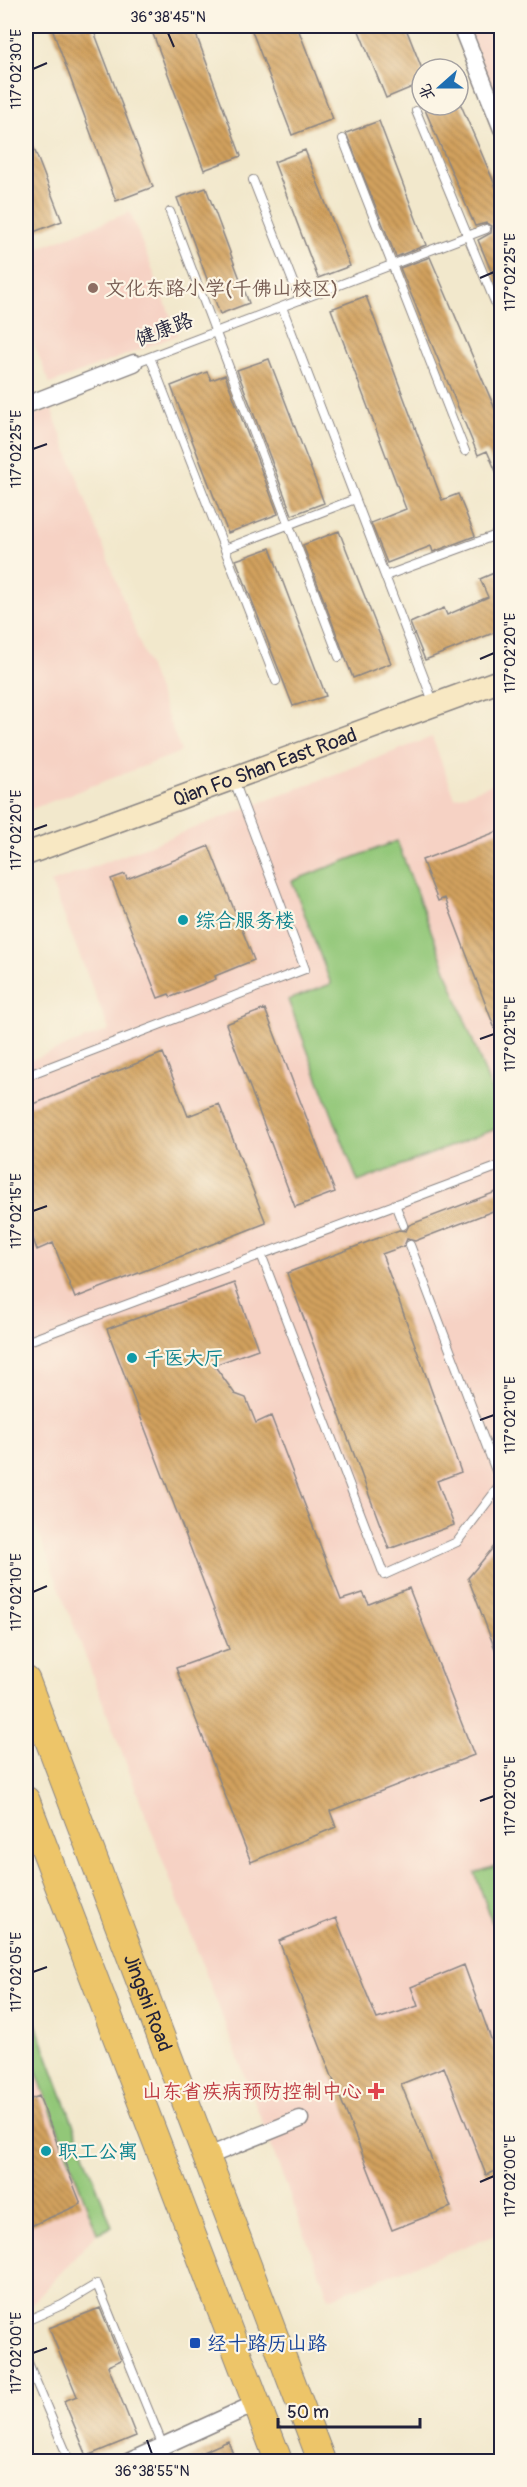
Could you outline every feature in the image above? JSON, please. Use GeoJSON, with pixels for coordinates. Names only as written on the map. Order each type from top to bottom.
{"type":"FeatureCollection","features":[{"type":"Feature","properties":{"kind":"highway","name":"Jingshi Road"},"geometry":{"type":"LineString","coordinates":[[26,1680],[322,2462]]}},
{"type":"Feature","properties":{"kind":"highway"},"geometry":{"type":"LineString","coordinates":[[26,1800],[279,2462]]}},
{"type":"Feature","properties":{"kind":"main road","name":"Qian Fo Shan East Road"},"geometry":{"type":"LineString","coordinates":[[26,854],[501,680]]}},
{"type":"Feature","properties":{"kind":"street"},"geometry":{"type":"LineString","coordinates":[[461,26],[501,129]]}},
{"type":"Feature","properties":{"kind":"street","name":"健康路"},"geometry":{"type":"LineString","coordinates":[[26,405],[134,363]]}},
{"type":"Feature","properties":{"kind":"street"},"geometry":{"type":"LineString","coordinates":[[206,2157],[300,2119]]}},
{"type":"Feature","properties":{"kind":"street"},"geometry":{"type":"LineString","coordinates":[[128,2462],[257,2403]]}},
{"type":"Feature","properties":{"kind":"lane"},"geometry":{"type":"LineString","coordinates":[[418,117],[501,319]]}},
{"type":"Feature","properties":{"kind":"lane"},"geometry":{"type":"LineString","coordinates":[[343,139],[465,451]]}},
{"type":"Feature","properties":{"kind":"lane"},"geometry":{"type":"LineString","coordinates":[[253,180],[300,300]]}},
{"type":"Feature","properties":{"kind":"lane"},"geometry":{"type":"LineString","coordinates":[[170,212],[339,657]]}},
{"type":"Feature","properties":{"kind":"lane","name":"健康路"},"geometry":{"type":"LineString","coordinates":[[134,363],[486,229]]}},
{"type":"Feature","properties":{"kind":"lane"},"geometry":{"type":"LineString","coordinates":[[282,307],[434,705]]}},
{"type":"Feature","properties":{"kind":"lane"},"geometry":{"type":"LineString","coordinates":[[150,357],[276,681]]}},
{"type":"Feature","properties":{"kind":"lane"},"geometry":{"type":"LineString","coordinates":[[225,549],[355,499]]}},
{"type":"Feature","properties":{"kind":"lane"},"geometry":{"type":"LineString","coordinates":[[385,576],[501,533]]}},
{"type":"Feature","properties":{"kind":"lane"},"geometry":{"type":"LineString","coordinates":[[26,1076],[305,969],[232,778]]}},
{"type":"Feature","properties":{"kind":"lane"},"geometry":{"type":"LineString","coordinates":[[26,1342],[501,1165]]}},
{"type":"Feature","properties":{"kind":"lane"},"geometry":{"type":"LineString","coordinates":[[395,1204],[403,1225]]}},
{"type":"Feature","properties":{"kind":"lane"},"geometry":{"type":"LineString","coordinates":[[261,1254],[384,1575],[457,1542],[501,1484],[411,1245]]}},
{"type":"Feature","properties":{"kind":"lane"},"geometry":{"type":"LineString","coordinates":[[26,2321],[62,2305],[97,2284],[163,2446]]}},
{"type":"Feature","properties":{"kind":"lane"},"geometry":{"type":"LineString","coordinates":[[26,2358],[70,2462]]}},
{"type":"Feature","properties":{"kind":"shaded area"},"geometry":{"type":"Polygon","coordinates":[[[466,26],[501,26],[501,112],[466,26]]]}},
{"type":"Feature","properties":{"kind":"shaded area","name":"文化东路小学(千佛山校区)"},"geometry":{"type":"Polygon","coordinates":[[[130,212],[178,335],[50,384],[26,324],[26,253],[130,212]]]}},
{"type":"Feature","properties":{"kind":"shaded area"},"geometry":{"type":"Polygon","coordinates":[[[51,408],[181,752],[26,811],[26,418],[51,408]]]}},
{"type":"Feature","properties":{"kind":"shaded area"},"geometry":{"type":"Polygon","coordinates":[[[432,737],[455,798],[502,781],[501,2233],[329,2298],[26,1500],[26,1062],[109,1030],[51,883],[432,737]]]}},
{"type":"Feature","properties":{"kind":"shaded area"},"geometry":{"type":"Polygon","coordinates":[[[26,2044],[97,2233],[26,2311],[26,2044]]]}},
{"type":"Feature","properties":{"kind":"green space"},"geometry":{"type":"Polygon","coordinates":[[[397,841],[501,1115],[501,1127],[358,1182],[288,1000],[331,984],[292,881],[397,841]]]}},
{"type":"Feature","properties":{"kind":"green space"},"geometry":{"type":"Polygon","coordinates":[[[502,1864],[501,1948],[475,1873],[502,1864]]]}},
{"type":"Feature","properties":{"kind":"green space"},"geometry":{"type":"Polygon","coordinates":[[[26,1998],[112,2227],[97,2233],[26,2044],[26,1998]]]}},
{"type":"Feature","properties":{"kind":"building"},"geometry":{"type":"Polygon","coordinates":[[[51,26],[92,26],[153,187],[116,201],[51,26]]]}},
{"type":"Feature","properties":{"kind":"building"},"geometry":{"type":"Polygon","coordinates":[[[150,26],[193,26],[241,156],[204,170],[150,26]]]}},
{"type":"Feature","properties":{"kind":"building"},"geometry":{"type":"Polygon","coordinates":[[[250,26],[297,26],[333,119],[292,135],[250,26]]]}},
{"type":"Feature","properties":{"kind":"building"},"geometry":{"type":"Polygon","coordinates":[[[357,26],[405,26],[417,57],[410,57],[410,88],[386,98],[357,26]]]}},
{"type":"Feature","properties":{"kind":"building"},"geometry":{"type":"Polygon","coordinates":[[[428,117],[466,117],[501,199],[501,294],[478,240],[491,233],[492,226],[486,223],[475,226],[428,117]]]}},
{"type":"Feature","properties":{"kind":"building"},"geometry":{"type":"Polygon","coordinates":[[[379,121],[426,245],[396,257],[346,133],[379,121]]]}},
{"type":"Feature","properties":{"kind":"building"},"geometry":{"type":"Polygon","coordinates":[[[26,128],[62,221],[26,235],[26,128]]]}},
{"type":"Feature","properties":{"kind":"building"},"geometry":{"type":"Polygon","coordinates":[[[305,150],[350,266],[318,278],[274,162],[305,150]]]}},
{"type":"Feature","properties":{"kind":"building"},"geometry":{"type":"Polygon","coordinates":[[[206,188],[249,303],[220,314],[177,198],[206,188]]]}},
{"type":"Feature","properties":{"kind":"building"},"geometry":{"type":"Polygon","coordinates":[[[430,257],[501,423],[501,483],[487,451],[478,455],[400,268],[430,257]]]}},
{"type":"Feature","properties":{"kind":"building"},"geometry":{"type":"Polygon","coordinates":[[[366,296],[442,500],[458,494],[475,536],[433,552],[431,546],[387,563],[371,523],[406,509],[331,309],[366,296]]]}},
{"type":"Feature","properties":{"kind":"building"},"geometry":{"type":"Polygon","coordinates":[[[269,359],[324,503],[292,515],[237,370],[269,359]]]}},
{"type":"Feature","properties":{"kind":"building"},"geometry":{"type":"Polygon","coordinates":[[[207,372],[211,380],[225,375],[278,514],[228,533],[171,386],[207,372]]]}},
{"type":"Feature","properties":{"kind":"building"},"geometry":{"type":"Polygon","coordinates":[[[339,531],[391,663],[353,678],[303,545],[339,531]]]}},
{"type":"Feature","properties":{"kind":"building"},"geometry":{"type":"Polygon","coordinates":[[[270,548],[326,696],[293,706],[236,560],[270,548]]]}},
{"type":"Feature","properties":{"kind":"building"},"geometry":{"type":"Polygon","coordinates":[[[501,570],[501,630],[425,660],[410,623],[444,608],[447,615],[488,597],[480,579],[501,570]]]}},
{"type":"Feature","properties":{"kind":"building"},"geometry":{"type":"Polygon","coordinates":[[[501,830],[500,1042],[445,898],[438,901],[422,860],[501,830]]]}},
{"type":"Feature","properties":{"kind":"building","name":"综合服务楼"},"geometry":{"type":"Polygon","coordinates":[[[209,846],[254,960],[215,976],[216,979],[171,997],[169,994],[158,998],[111,879],[125,874],[127,879],[209,846]]]}},
{"type":"Feature","properties":{"kind":"building"},"geometry":{"type":"Polygon","coordinates":[[[265,1009],[335,1192],[295,1207],[226,1024],[265,1009]]]}},
{"type":"Feature","properties":{"kind":"building"},"geometry":{"type":"Polygon","coordinates":[[[163,1053],[188,1116],[219,1104],[266,1223],[75,1298],[53,1243],[37,1250],[26,1219],[26,1107],[163,1053]]]}},
{"type":"Feature","properties":{"kind":"building"},"geometry":{"type":"Polygon","coordinates":[[[501,1190],[501,1208],[415,1241],[407,1239],[404,1246],[382,1254],[461,1472],[437,1481],[454,1525],[389,1549],[287,1273],[399,1230],[406,1231],[409,1225],[501,1190]]]}},
{"type":"Feature","properties":{"kind":"building"},"geometry":{"type":"Polygon","coordinates":[[[234,1283],[258,1349],[214,1365],[235,1394],[246,1398],[256,1423],[271,1416],[341,1600],[363,1593],[369,1604],[409,1588],[474,1755],[330,1811],[336,1827],[251,1862],[176,1668],[229,1649],[107,1329],[234,1283]]]}},
{"type":"Feature","properties":{"kind":"building"},"geometry":{"type":"Polygon","coordinates":[[[501,1538],[501,1662],[500,1662],[468,1578],[501,1538]]]}},
{"type":"Feature","properties":{"kind":"building"},"geometry":{"type":"Polygon","coordinates":[[[336,1918],[377,2019],[418,2006],[411,1987],[464,1965],[501,2066],[501,2169],[486,2175],[444,2067],[401,2084],[451,2207],[392,2230],[279,1941],[336,1918]]]}},
{"type":"Feature","properties":{"kind":"building","name":"职工公寓"},"geometry":{"type":"Polygon","coordinates":[[[39,2096],[81,2204],[26,2228],[26,2101],[39,2096]]]}},
{"type":"Feature","properties":{"kind":"building"},"geometry":{"type":"Polygon","coordinates":[[[100,2308],[121,2360],[108,2366],[136,2436],[87,2456],[64,2401],[77,2396],[49,2328],[100,2308]]]}},
{"type":"Feature","properties":{"kind":"building"},"geometry":{"type":"Polygon","coordinates":[[[228,2441],[236,2462],[180,2462],[228,2441]]]}},
{"type":"Feature","properties":{"kind":"place","name":"文化东路小学(千佛山校区)"},"geometry":{"type":"Point","coordinates":[93,288]}},
{"type":"Feature","properties":{"kind":"place","name":"综合服务楼"},"geometry":{"type":"Point","coordinates":[183,920]}},
{"type":"Feature","properties":{"kind":"place","name":"千医大厅"},"geometry":{"type":"Point","coordinates":[132,1358]}},
{"type":"Feature","properties":{"kind":"place","name":"山东省疾病预防控制中心"},"geometry":{"type":"Point","coordinates":[376,2091]}},
{"type":"Feature","properties":{"kind":"place","name":"职工公寓"},"geometry":{"type":"Point","coordinates":[46,2151]}},
{"type":"Feature","properties":{"kind":"place","name":"经十路历山路"},"geometry":{"type":"Point","coordinates":[195,2343]}}]}
